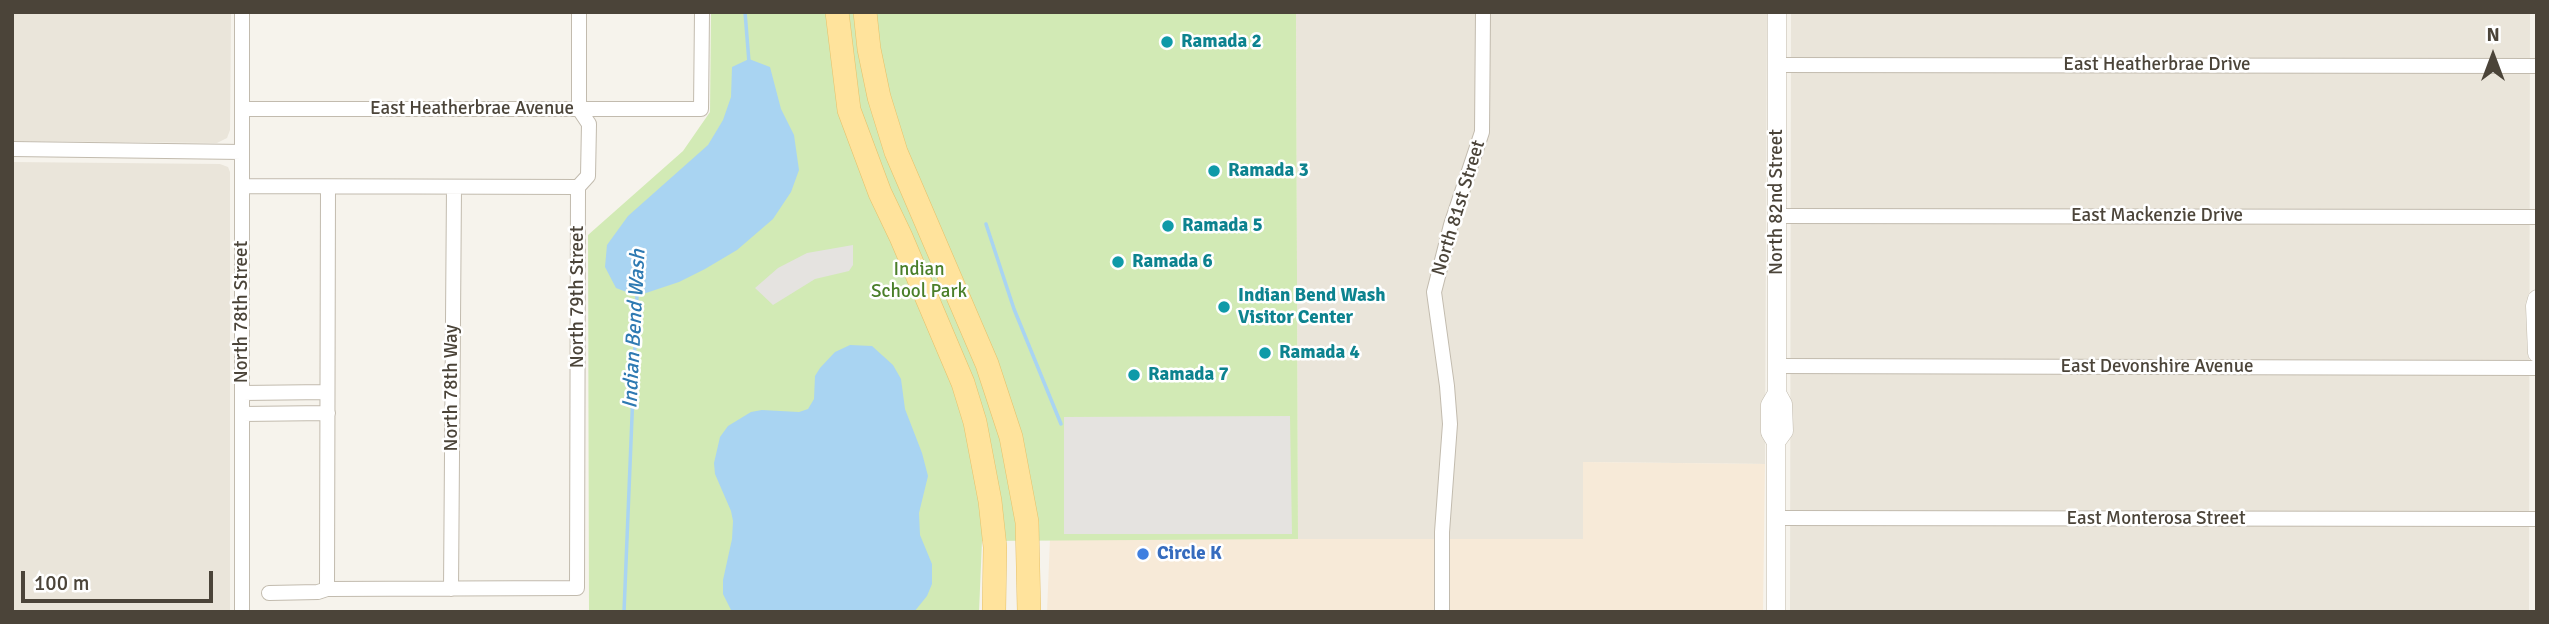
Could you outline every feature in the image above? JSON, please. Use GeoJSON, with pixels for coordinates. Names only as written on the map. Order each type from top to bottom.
{"type":"FeatureCollection","features":[{"type":"Feature","properties":{"kind":"main road"},"geometry":{"type":"LineString","coordinates":[[837,12],[849,110],[880,193],[963,383],[975,422],[990,501],[995,547],[994,612]]}},
{"type":"Feature","properties":{"kind":"main road"},"geometry":{"type":"LineString","coordinates":[[865,12],[869,50],[879,97],[896,152],[987,364],[1011,437],[1027,522],[1029,612]]}},
{"type":"Feature","properties":{"kind":"street","name":"North 78th Street"},"geometry":{"type":"LineString","coordinates":[[242,12],[242,612]]}},
{"type":"Feature","properties":{"kind":"street","name":"North 79th Street"},"geometry":{"type":"LineString","coordinates":[[451,589],[577,588],[578,187],[588,176],[589,124],[579,109],[579,12]]}},
{"type":"Feature","properties":{"kind":"street","name":"East Heatherbrae Avenue"},"geometry":{"type":"LineString","coordinates":[[242,109],[701,109],[702,12]]}},
{"type":"Feature","properties":{"kind":"street","name":"North 81st Street"},"geometry":{"type":"LineString","coordinates":[[1442,612],[1442,531],[1450,424],[1434,292],[1451,225],[1482,132],[1483,12]]}},
{"type":"Feature","properties":{"kind":"street","name":"North 82nd Street"},"geometry":{"type":"LineString","coordinates":[[1776,612],[1776,442],[1770,432],[1770,404],[1777,393],[1777,12]]}},
{"type":"Feature","properties":{"kind":"street","name":"East Heatherbrae Drive"},"geometry":{"type":"LineString","coordinates":[[1777,65],[2537,66]]}},
{"type":"Feature","properties":{"kind":"street"},"geometry":{"type":"LineString","coordinates":[[12,149],[242,152]]}},
{"type":"Feature","properties":{"kind":"street"},"geometry":{"type":"LineString","coordinates":[[242,186],[578,187]]}},
{"type":"Feature","properties":{"kind":"street"},"geometry":{"type":"LineString","coordinates":[[327,589],[328,187]]}},
{"type":"Feature","properties":{"kind":"street","name":"North 78th Way"},"geometry":{"type":"LineString","coordinates":[[451,589],[454,187]]}},
{"type":"Feature","properties":{"kind":"street","name":"East Mackenzie Drive"},"geometry":{"type":"LineString","coordinates":[[1777,216],[2537,217]]}},
{"type":"Feature","properties":{"kind":"street"},"geometry":{"type":"LineString","coordinates":[[2537,299],[2537,353]]}},
{"type":"Feature","properties":{"kind":"street","name":"East Devonshire Avenue"},"geometry":{"type":"LineString","coordinates":[[1777,366],[2537,368]]}},
{"type":"Feature","properties":{"kind":"street"},"geometry":{"type":"LineString","coordinates":[[242,393],[327,391]]}},
{"type":"Feature","properties":{"kind":"street"},"geometry":{"type":"LineString","coordinates":[[242,414],[328,413]]}},
{"type":"Feature","properties":{"kind":"street","name":"East Monterosa Street"},"geometry":{"type":"LineString","coordinates":[[1776,518],[2537,519]]}},
{"type":"Feature","properties":{"kind":"street"},"geometry":{"type":"LineString","coordinates":[[269,593],[318,592],[327,589],[451,589]]}},
{"type":"Feature","properties":{"kind":"shaded area"},"geometry":{"type":"Polygon","coordinates":[[[12,12],[231,12],[230,130],[227,138],[217,143],[12,141],[12,12]]]}},
{"type":"Feature","properties":{"kind":"shaded area"},"geometry":{"type":"Polygon","coordinates":[[[1296,12],[1767,12],[1765,464],[1584,462],[1584,539],[1298,539],[1296,12]]]}},
{"type":"Feature","properties":{"kind":"shaded area"},"geometry":{"type":"Polygon","coordinates":[[[1791,12],[2530,12],[2529,612],[1790,612],[1791,12]]]}},
{"type":"Feature","properties":{"kind":"shaded area"},"geometry":{"type":"Polygon","coordinates":[[[12,162],[220,164],[228,167],[230,612],[12,612],[12,162]]]}},
{"type":"Feature","properties":{"kind":"shaded area"},"geometry":{"type":"Polygon","coordinates":[[[853,245],[853,265],[849,271],[815,279],[773,305],[755,288],[778,268],[807,253],[853,245]]]}},
{"type":"Feature","properties":{"kind":"shaded area"},"geometry":{"type":"Polygon","coordinates":[[[1290,416],[1292,534],[1064,534],[1064,417],[1290,416]]]}},
{"type":"Feature","properties":{"kind":"shaded area"},"geometry":{"type":"Polygon","coordinates":[[[1583,462],[1765,464],[1763,612],[1047,612],[1050,539],[1583,539],[1583,462]]]}},
{"type":"Feature","properties":{"kind":"green space","name":"Indian School Park"},"geometry":{"type":"Polygon","coordinates":[[[711,12],[1296,12],[1298,539],[982,541],[979,612],[589,612],[588,235],[683,151],[710,112],[711,12]]]}},
{"type":"Feature","properties":{"kind":"water"},"geometry":{"type":"Polygon","coordinates":[[[749,59],[770,67],[781,109],[794,135],[799,170],[791,192],[773,219],[737,250],[705,269],[679,282],[637,296],[616,288],[605,267],[607,245],[628,216],[708,145],[723,120],[731,97],[732,67],[749,59]]]}},
{"type":"Feature","properties":{"kind":"water"},"geometry":{"type":"Polygon","coordinates":[[[850,345],[872,346],[893,365],[901,379],[905,409],[928,476],[919,513],[920,535],[932,564],[932,584],[927,596],[914,612],[732,612],[723,594],[723,580],[733,521],[715,474],[714,463],[720,437],[728,426],[751,412],[799,412],[808,409],[814,399],[815,376],[820,368],[835,352],[850,345]]]}},
{"type":"Feature","properties":{"kind":"waterway","name":"Indian Bend Wash"},"geometry":{"type":"LineString","coordinates":[[745,12],[749,62]]}},
{"type":"Feature","properties":{"kind":"waterway"},"geometry":{"type":"LineString","coordinates":[[986,224],[1014,309],[1061,424]]}},
{"type":"Feature","properties":{"kind":"waterway","name":"Indian Bend Wash"},"geometry":{"type":"LineString","coordinates":[[624,612],[637,295]]}},
{"type":"Feature","properties":{"kind":"place","name":"Ramada 2"},"geometry":{"type":"Point","coordinates":[1167,42]}},
{"type":"Feature","properties":{"kind":"place","name":"Ramada 3"},"geometry":{"type":"Point","coordinates":[1214,171]}},
{"type":"Feature","properties":{"kind":"place","name":"Ramada 5"},"geometry":{"type":"Point","coordinates":[1168,226]}},
{"type":"Feature","properties":{"kind":"place","name":"Ramada 6"},"geometry":{"type":"Point","coordinates":[1118,262]}},
{"type":"Feature","properties":{"kind":"place","name":"Indian Bend Wash Visitor Center"},"geometry":{"type":"Point","coordinates":[1224,307]}},
{"type":"Feature","properties":{"kind":"place","name":"Ramada 4"},"geometry":{"type":"Point","coordinates":[1265,353]}},
{"type":"Feature","properties":{"kind":"place","name":"Ramada 7"},"geometry":{"type":"Point","coordinates":[1134,375]}},
{"type":"Feature","properties":{"kind":"place","name":"Circle K"},"geometry":{"type":"Point","coordinates":[1143,554]}}]}
